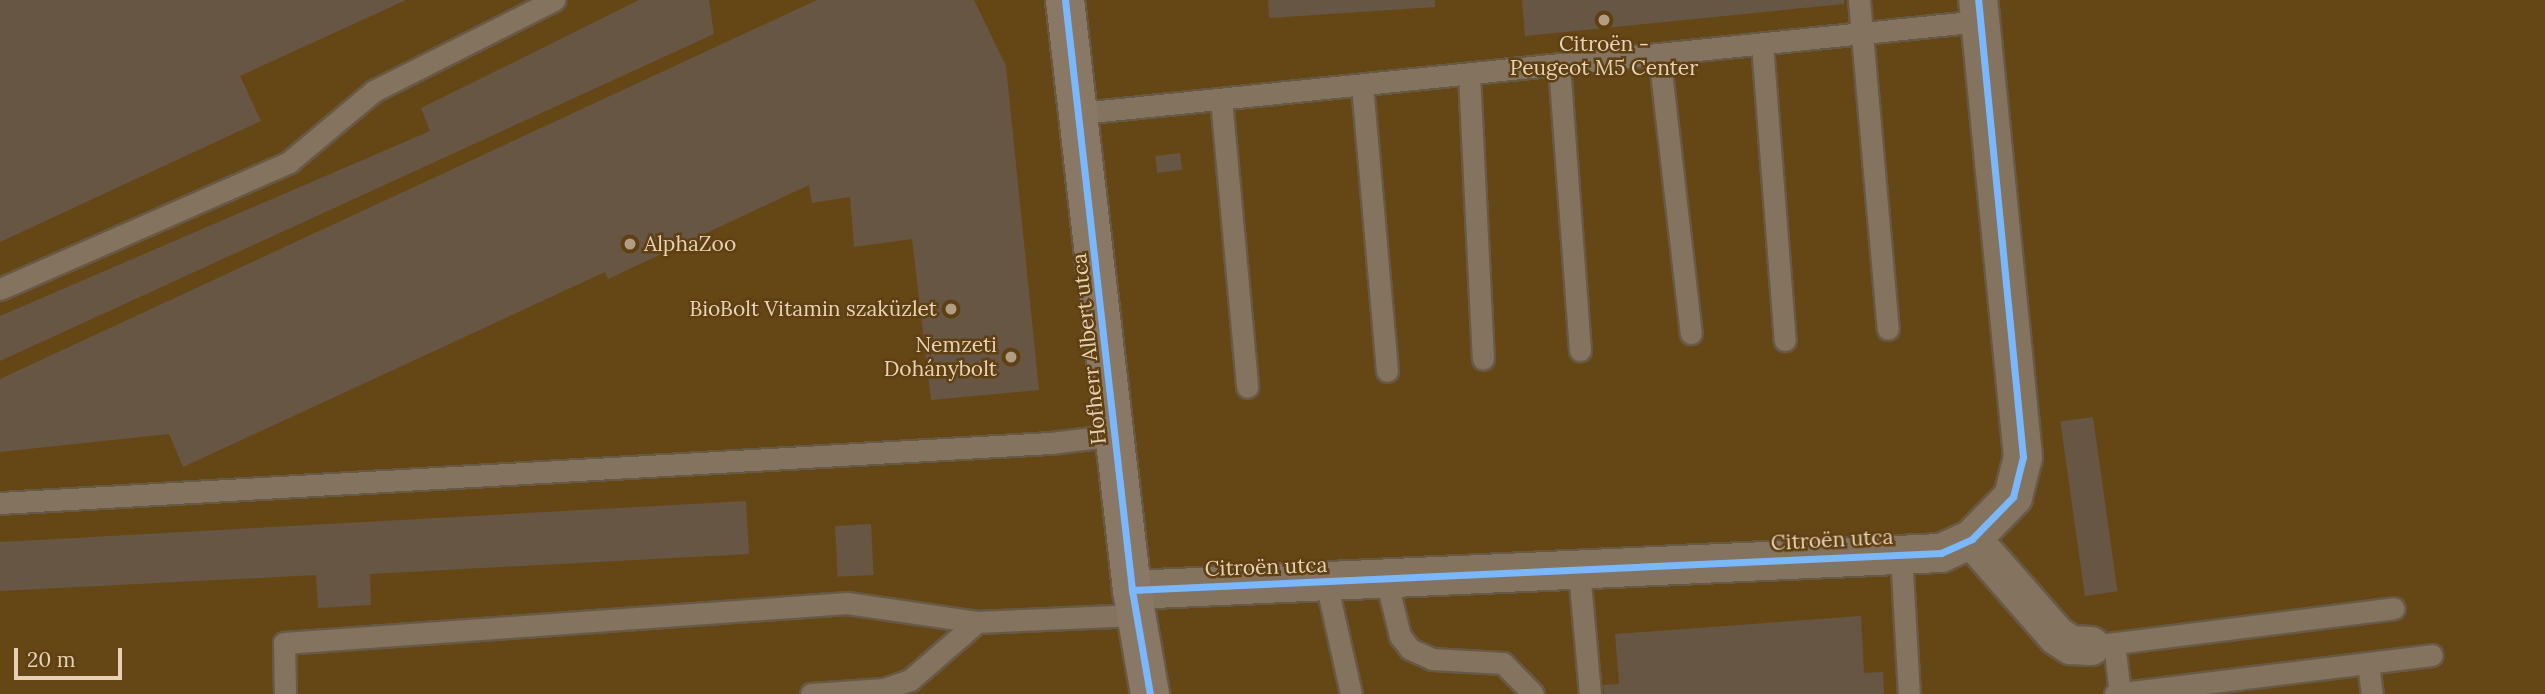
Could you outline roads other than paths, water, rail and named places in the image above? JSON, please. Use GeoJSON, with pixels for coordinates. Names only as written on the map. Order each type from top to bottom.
{"type":"FeatureCollection","features":[{"type":"Feature","properties":{"kind":"street","name":"Hofherr Albert utca"},"geometry":{"type":"LineString","coordinates":[[1065,0],[1081,114],[1134,602],[1150,694]]}},
{"type":"Feature","properties":{"kind":"street","name":"Citroën utca"},"geometry":{"type":"LineString","coordinates":[[1134,602],[1326,582],[1941,553],[1972,539],[2013,497],[2023,457],[1979,10]]}},
{"type":"Feature","properties":{"kind":"street"},"geometry":{"type":"LineString","coordinates":[[1972,539],[2057,636],[2071,645],[2102,645]]}},
{"type":"Feature","properties":{"kind":"lane"},"geometry":{"type":"LineString","coordinates":[[0,289],[289,162],[374,91],[554,0]]}},
{"type":"Feature","properties":{"kind":"lane"},"geometry":{"type":"LineString","coordinates":[[1859,0],[1888,329]]}},
{"type":"Feature","properties":{"kind":"lane"},"geometry":{"type":"LineString","coordinates":[[1081,114],[1862,34],[1979,10]]}},
{"type":"Feature","properties":{"kind":"lane"},"geometry":{"type":"LineString","coordinates":[[1762,44],[1785,340]]}},
{"type":"Feature","properties":{"kind":"lane"},"geometry":{"type":"LineString","coordinates":[[1659,54],[1691,333]]}},
{"type":"Feature","properties":{"kind":"lane"},"geometry":{"type":"LineString","coordinates":[[1559,65],[1580,350]]}},
{"type":"Feature","properties":{"kind":"lane"},"geometry":{"type":"LineString","coordinates":[[1469,74],[1483,359]]}},
{"type":"Feature","properties":{"kind":"lane"},"geometry":{"type":"LineString","coordinates":[[1362,85],[1387,371]]}},
{"type":"Feature","properties":{"kind":"lane"},"geometry":{"type":"LineString","coordinates":[[1221,99],[1247,387]]}},
{"type":"Feature","properties":{"kind":"lane"},"geometry":{"type":"LineString","coordinates":[[0,503],[1038,444],[1116,435]]}},
{"type":"Feature","properties":{"kind":"lane"},"geometry":{"type":"LineString","coordinates":[[1902,553],[1909,694]]}},
{"type":"Feature","properties":{"kind":"lane"},"geometry":{"type":"LineString","coordinates":[[1579,571],[1590,694]]}},
{"type":"Feature","properties":{"kind":"lane"},"geometry":{"type":"LineString","coordinates":[[1386,579],[1400,636],[1410,649],[1432,659],[1503,663],[1533,694]]}},
{"type":"Feature","properties":{"kind":"lane"},"geometry":{"type":"LineString","coordinates":[[1326,582],[1351,694]]}},
{"type":"Feature","properties":{"kind":"lane"},"geometry":{"type":"LineString","coordinates":[[285,694],[284,643],[847,603],[977,622],[1134,602]]}},
{"type":"Feature","properties":{"kind":"lane"},"geometry":{"type":"LineString","coordinates":[[2394,608],[2102,645],[2118,694],[2432,655]]}},
{"type":"Feature","properties":{"kind":"lane"},"geometry":{"type":"LineString","coordinates":[[811,694],[884,689],[910,680],[977,622]]}},
{"type":"Feature","properties":{"kind":"lane"},"geometry":{"type":"LineString","coordinates":[[2368,663],[2372,694]]}},
{"type":"Feature","properties":{"kind":"place","name":"Citroën - Peugeot M5 Center"},"geometry":{"type":"Point","coordinates":[1604,20]}},
{"type":"Feature","properties":{"kind":"place","name":"AlphaZoo"},"geometry":{"type":"Point","coordinates":[630,244]}},
{"type":"Feature","properties":{"kind":"place","name":"BioBolt Vitamin szaküzlet"},"geometry":{"type":"Point","coordinates":[951,309]}},
{"type":"Feature","properties":{"kind":"place","name":"Nemzeti Dohánybolt"},"geometry":{"type":"Point","coordinates":[1011,357]}}]}
